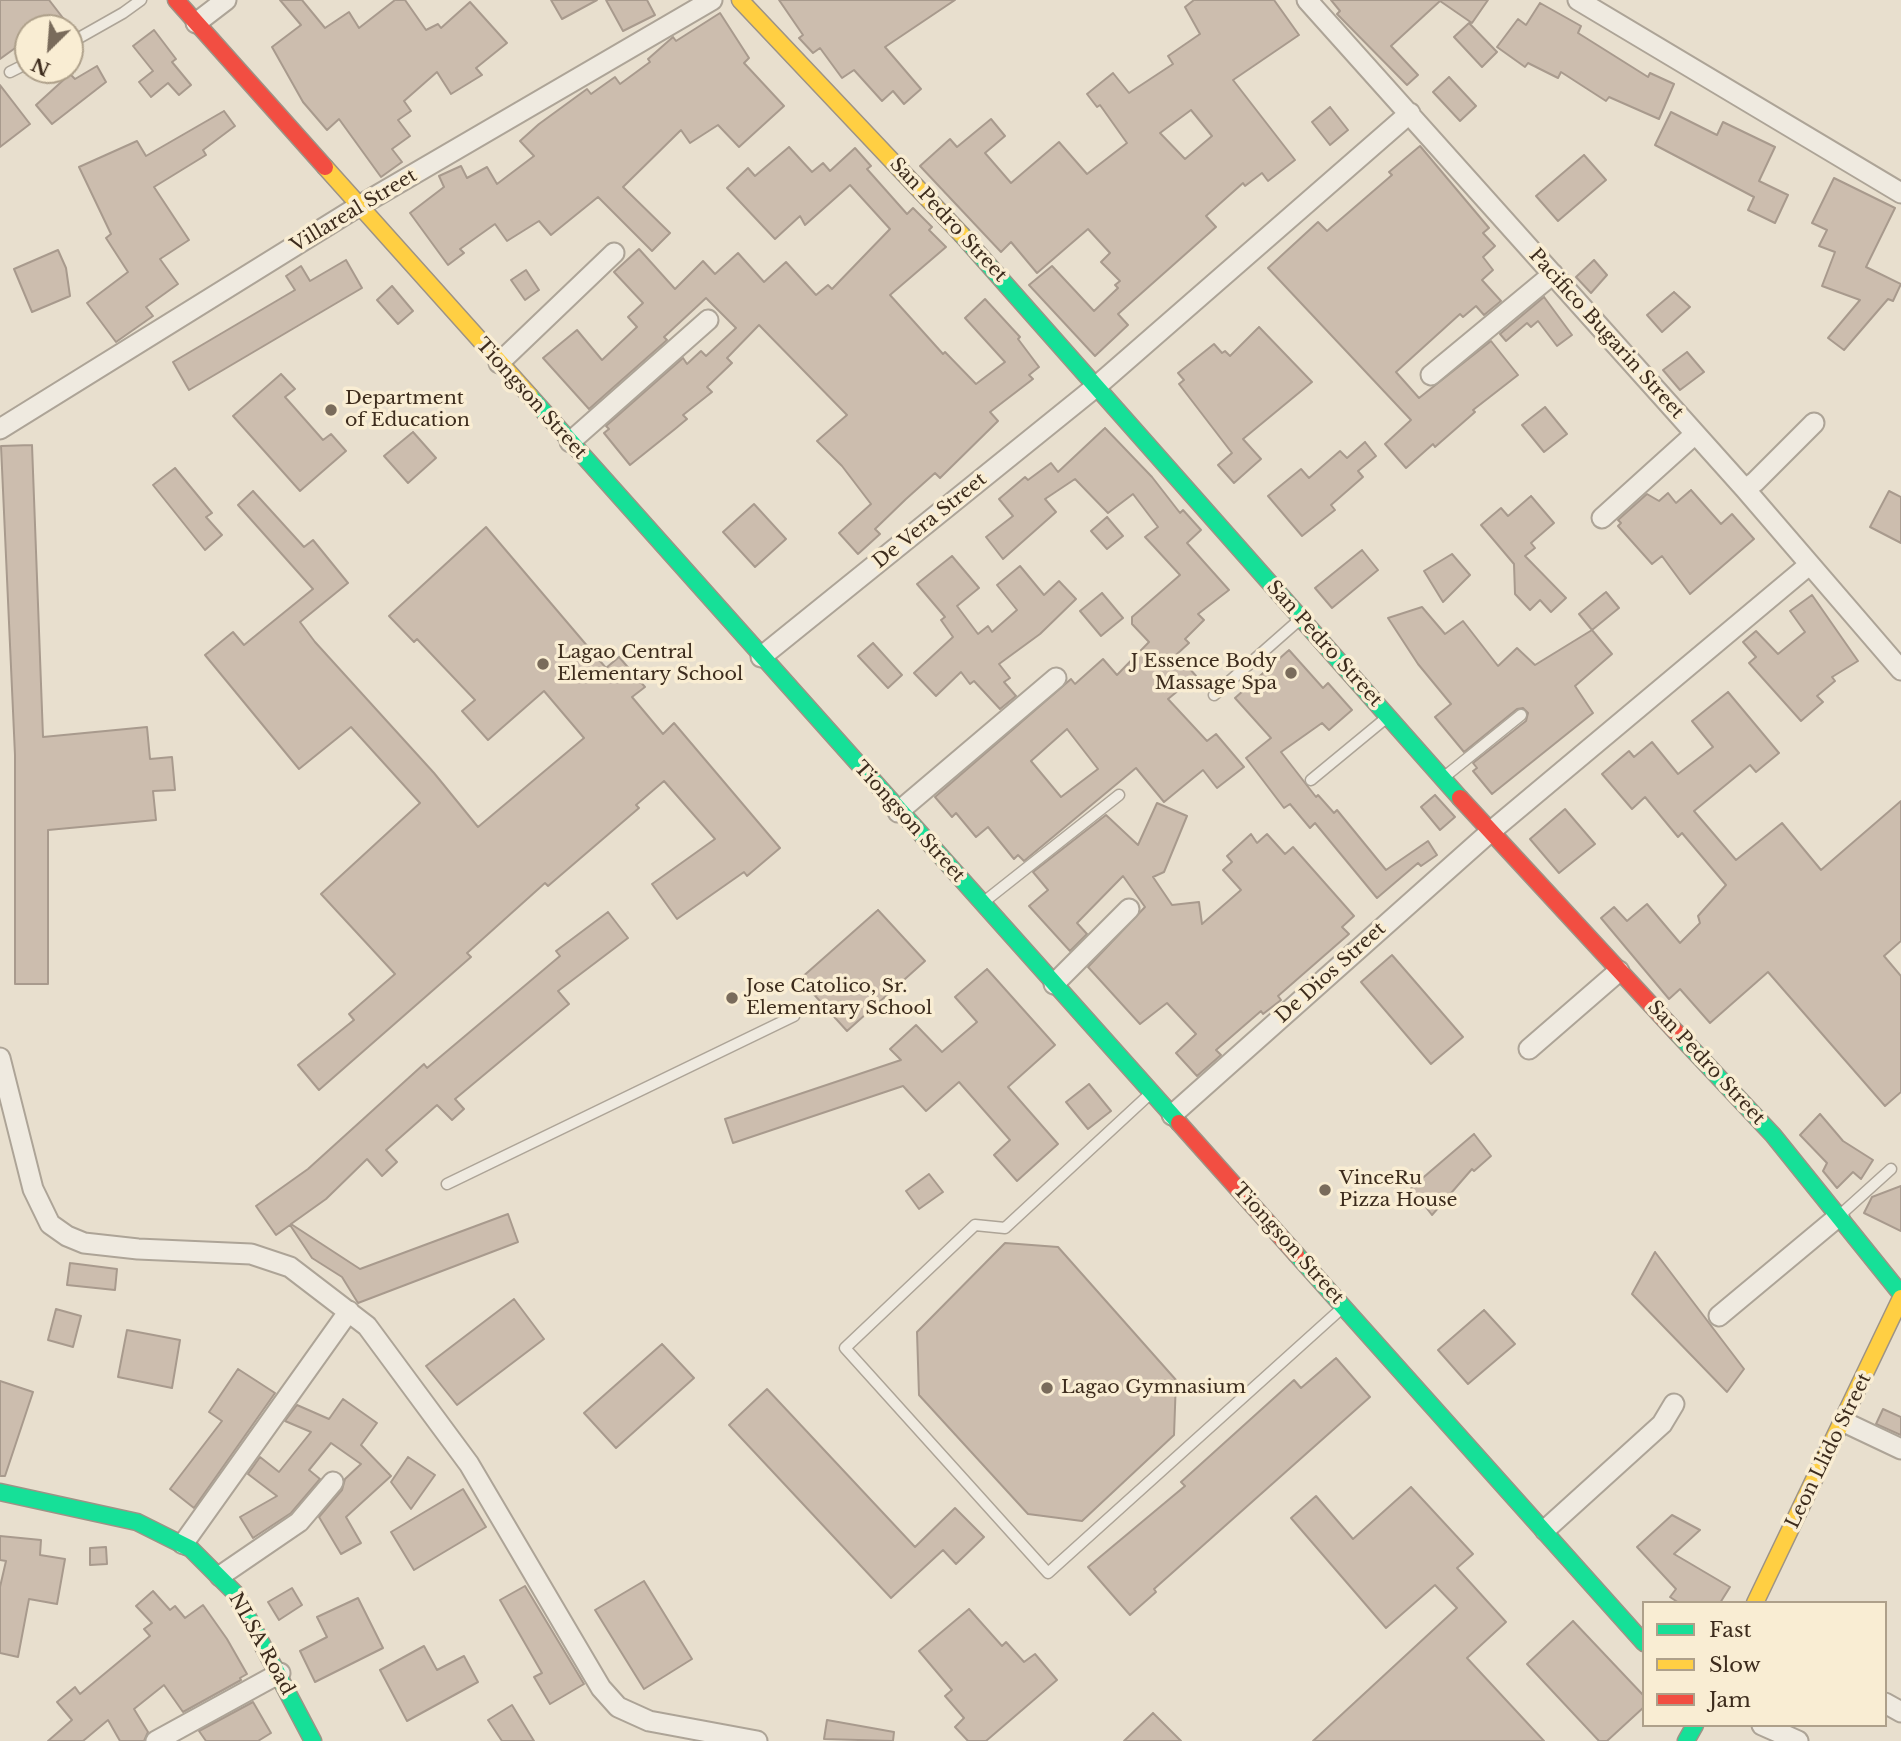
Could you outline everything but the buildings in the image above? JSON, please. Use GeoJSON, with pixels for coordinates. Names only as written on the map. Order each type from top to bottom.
{"type":"FeatureCollection","features":[{"type":"Feature","properties":{"kind":"street","name":"Tiongson Street"},"geometry":{"type":"LineString","coordinates":[[176,0],[1642,1641]]}},
{"type":"Feature","properties":{"kind":"street"},"geometry":{"type":"LineString","coordinates":[[196,23],[226,0]]}},
{"type":"Feature","properties":{"kind":"street","name":"Villareal Street"},"geometry":{"type":"LineString","coordinates":[[0,429],[359,206],[712,0]]}},
{"type":"Feature","properties":{"kind":"street","name":"San Pedro Street"},"geometry":{"type":"LineString","coordinates":[[740,0],[953,224],[1490,832],[1773,1135],[1901,1296]]}},
{"type":"Feature","properties":{"kind":"street","name":"Pacifico Bugarin Street"},"geometry":{"type":"LineString","coordinates":[[1307,0],[1745,489],[1901,670]]}},
{"type":"Feature","properties":{"kind":"street"},"geometry":{"type":"LineString","coordinates":[[1578,0],[1901,192]]}},
{"type":"Feature","properties":{"kind":"street","name":"De Vera Street"},"geometry":{"type":"LineString","coordinates":[[761,657],[1098,385],[1410,113]]}},
{"type":"Feature","properties":{"kind":"street"},"geometry":{"type":"LineString","coordinates":[[499,363],[614,253]]}},
{"type":"Feature","properties":{"kind":"street"},"geometry":{"type":"LineString","coordinates":[[1431,374],[1553,274]]}},
{"type":"Feature","properties":{"kind":"street"},"geometry":{"type":"LineString","coordinates":[[569,442],[708,320]]}},
{"type":"Feature","properties":{"kind":"street"},"geometry":{"type":"LineString","coordinates":[[1745,489],[1814,423]]}},
{"type":"Feature","properties":{"kind":"street"},"geometry":{"type":"LineString","coordinates":[[1602,518],[1695,434]]}},
{"type":"Feature","properties":{"kind":"street","name":"De Dios Street"},"geometry":{"type":"LineString","coordinates":[[1172,1115],[1490,832],[1809,565]]}},
{"type":"Feature","properties":{"kind":"street"},"geometry":{"type":"LineString","coordinates":[[898,811],[1056,678]]}},
{"type":"Feature","properties":{"kind":"street"},"geometry":{"type":"LineString","coordinates":[[1054,984],[1129,909]]}},
{"type":"Feature","properties":{"kind":"street"},"geometry":{"type":"LineString","coordinates":[[1529,1049],[1619,971]]}},
{"type":"Feature","properties":{"kind":"street"},"geometry":{"type":"LineString","coordinates":[[0,1058],[33,1189],[50,1224],[67,1236],[84,1242],[138,1249],[262,1256],[290,1267],[367,1326],[469,1464],[601,1688],[618,1707],[649,1721],[757,1741]]}},
{"type":"Feature","properties":{"kind":"street"},"geometry":{"type":"LineString","coordinates":[[1719,1316],[1839,1216]]}},
{"type":"Feature","properties":{"kind":"street","name":"Leon Llido Street"},"geometry":{"type":"LineString","coordinates":[[1756,1601],[1844,1422],[1901,1296]]}},
{"type":"Feature","properties":{"kind":"street"},"geometry":{"type":"LineString","coordinates":[[183,1544],[349,1311]]}},
{"type":"Feature","properties":{"kind":"street"},"geometry":{"type":"LineString","coordinates":[[1545,1530],[1662,1424],[1674,1404]]}},
{"type":"Feature","properties":{"kind":"street"},"geometry":{"type":"LineString","coordinates":[[1844,1422],[1901,1450]]}},
{"type":"Feature","properties":{"kind":"street"},"geometry":{"type":"LineString","coordinates":[[220,1576],[299,1522],[333,1482]]}},
{"type":"Feature","properties":{"kind":"street","name":"NLSA Road"},"geometry":{"type":"LineString","coordinates":[[0,1492],[115,1515],[137,1522],[183,1544],[220,1576],[250,1617],[313,1741]]}},
{"type":"Feature","properties":{"kind":"street"},"geometry":{"type":"LineString","coordinates":[[156,1741],[279,1673]]}},
{"type":"Feature","properties":{"kind":"street"},"geometry":{"type":"LineString","coordinates":[[1766,1727],[1798,1741]]}},
{"type":"Feature","properties":{"kind":"lane"},"geometry":{"type":"LineString","coordinates":[[84,35],[141,0]]}},
{"type":"Feature","properties":{"kind":"lane"},"geometry":{"type":"LineString","coordinates":[[10,72],[14,70]]}},
{"type":"Feature","properties":{"kind":"lane"},"geometry":{"type":"LineString","coordinates":[[1214,695],[1301,618]]}},
{"type":"Feature","properties":{"kind":"lane"},"geometry":{"type":"LineString","coordinates":[[1443,778],[1521,715]]}},
{"type":"Feature","properties":{"kind":"lane"},"geometry":{"type":"LineString","coordinates":[[1311,780],[1388,716]]}},
{"type":"Feature","properties":{"kind":"lane"},"geometry":{"type":"LineString","coordinates":[[982,904],[1119,795]]}},
{"type":"Feature","properties":{"kind":"lane"},"geometry":{"type":"LineString","coordinates":[[447,1184],[794,1016]]}},
{"type":"Feature","properties":{"kind":"lane"},"geometry":{"type":"LineString","coordinates":[[1152,1093],[1006,1228],[975,1226],[845,1348],[1048,1573],[1344,1306]]}},
{"type":"Feature","properties":{"kind":"lane"},"geometry":{"type":"LineString","coordinates":[[1839,1216],[1891,1169]]}},
{"type":"Feature","properties":{"kind":"traffic: fast"},"geometry":{"type":"LineString","coordinates":[[962,235],[1460,798]]}},
{"type":"Feature","properties":{"kind":"traffic: fast"},"geometry":{"type":"LineString","coordinates":[[530,396],[1179,1123]]}},
{"type":"Feature","properties":{"kind":"traffic: fast"},"geometry":{"type":"LineString","coordinates":[[1677,1033],[1773,1135],[1901,1294]]}},
{"type":"Feature","properties":{"kind":"traffic: fast"},"geometry":{"type":"LineString","coordinates":[[1296,1254],[1642,1641]]}},
{"type":"Feature","properties":{"kind":"traffic: fast"},"geometry":{"type":"LineString","coordinates":[[0,1492],[137,1522],[191,1549],[235,1593],[313,1741]]}},
{"type":"Feature","properties":{"kind":"traffic: fast"},"geometry":{"type":"LineString","coordinates":[[1686,1741],[1694,1727]]}},
{"type":"Feature","properties":{"kind":"traffic: slow"},"geometry":{"type":"LineString","coordinates":[[740,0],[962,235]]}},
{"type":"Feature","properties":{"kind":"traffic: slow"},"geometry":{"type":"LineString","coordinates":[[325,167],[530,396]]}},
{"type":"Feature","properties":{"kind":"traffic: slow"},"geometry":{"type":"LineString","coordinates":[[1756,1601],[1901,1298]]}},
{"type":"Feature","properties":{"kind":"traffic: jam"},"geometry":{"type":"LineString","coordinates":[[176,0],[325,167]]}},
{"type":"Feature","properties":{"kind":"traffic: jam"},"geometry":{"type":"LineString","coordinates":[[1460,798],[1677,1033]]}},
{"type":"Feature","properties":{"kind":"traffic: jam"},"geometry":{"type":"LineString","coordinates":[[1179,1123],[1296,1254]]}},
{"type":"Feature","properties":{"kind":"place","name":"Department of Education"},"geometry":{"type":"Point","coordinates":[331,410]}},
{"type":"Feature","properties":{"kind":"place","name":"Lagao Central Elementary School"},"geometry":{"type":"Point","coordinates":[543,664]}},
{"type":"Feature","properties":{"kind":"place","name":"J Essence Body Massage Spa"},"geometry":{"type":"Point","coordinates":[1291,673]}},
{"type":"Feature","properties":{"kind":"place","name":"Jose Catolico, Sr. Elementary School"},"geometry":{"type":"Point","coordinates":[732,998]}},
{"type":"Feature","properties":{"kind":"place","name":"VinceRu Pizza House"},"geometry":{"type":"Point","coordinates":[1325,1190]}},
{"type":"Feature","properties":{"kind":"place","name":"Lagao Gymnasium"},"geometry":{"type":"Point","coordinates":[1047,1388]}}]}
